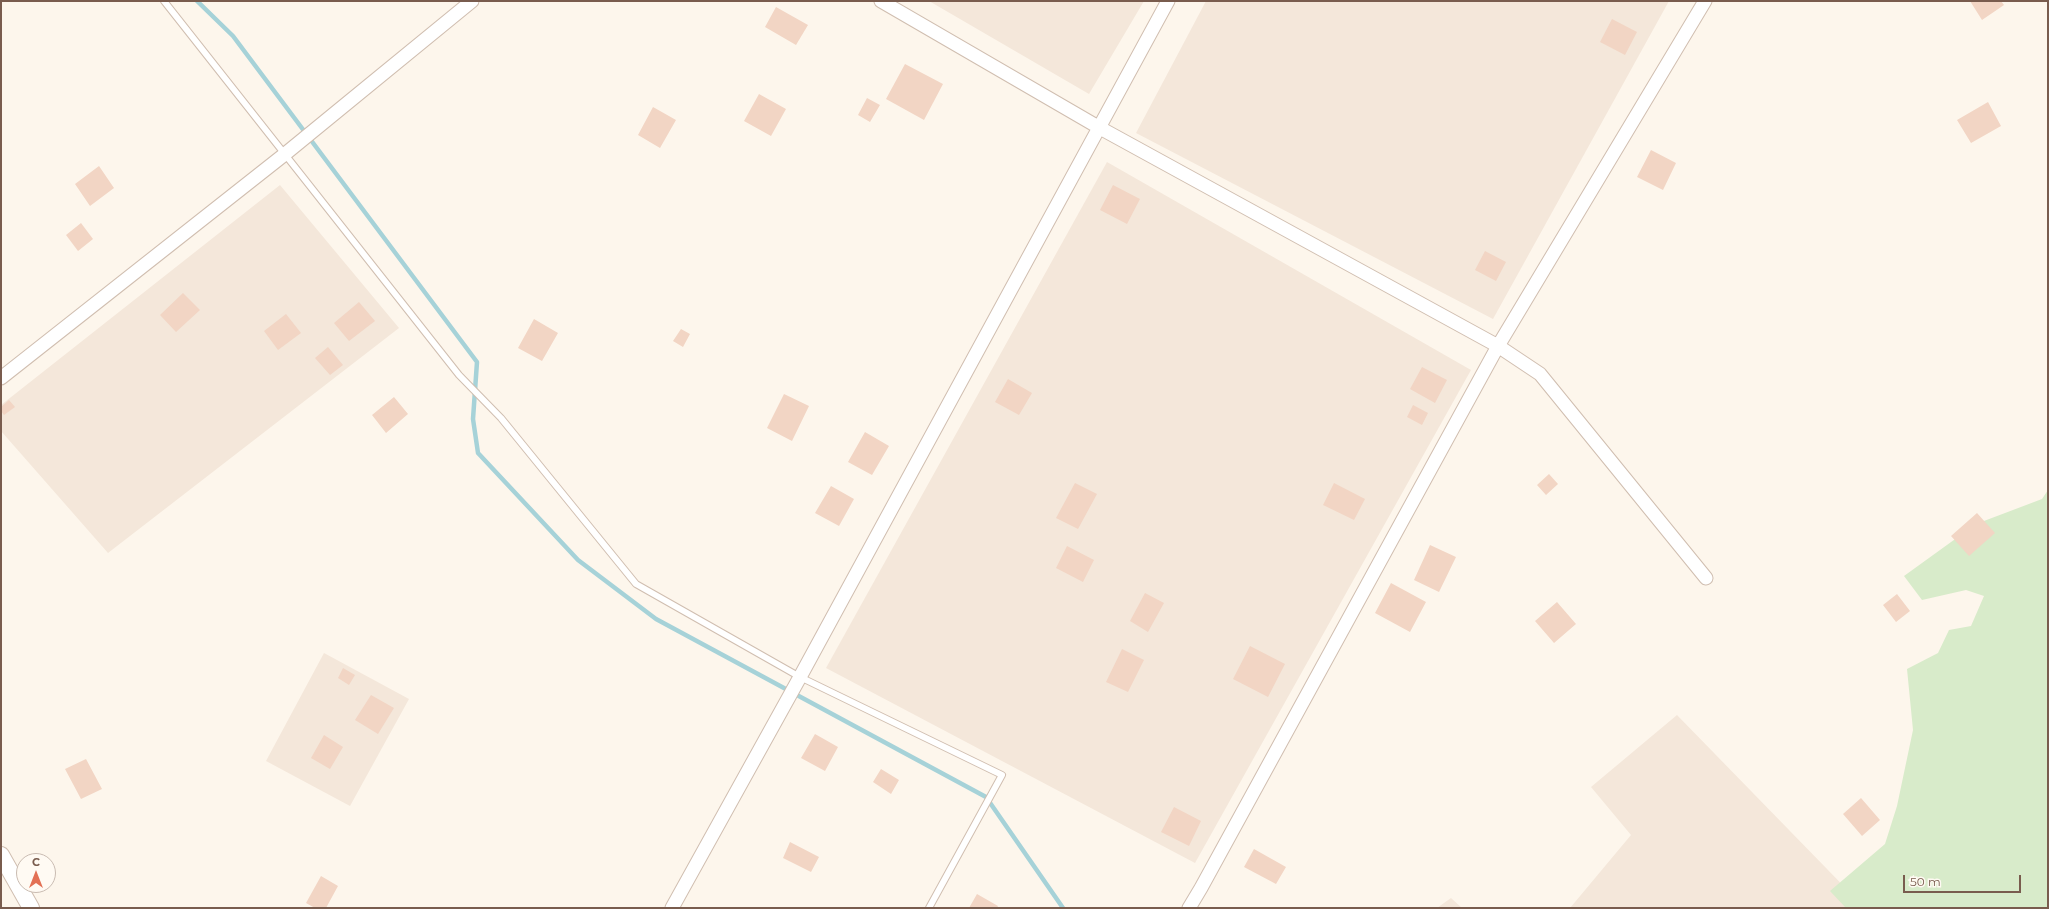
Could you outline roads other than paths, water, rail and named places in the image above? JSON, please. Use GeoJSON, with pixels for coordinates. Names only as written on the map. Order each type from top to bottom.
{"type":"FeatureCollection","features":[{"type":"Feature","properties":{"kind":"street"},"geometry":{"type":"LineString","coordinates":[[1,378],[285,154],[472,1]]}},
{"type":"Feature","properties":{"kind":"street"},"geometry":{"type":"LineString","coordinates":[[881,1],[1100,128],[1498,346],[1540,374],[1706,578]]}},
{"type":"Feature","properties":{"kind":"street"},"geometry":{"type":"LineString","coordinates":[[672,908],[800,677],[1168,1]]}},
{"type":"Feature","properties":{"kind":"street"},"geometry":{"type":"LineString","coordinates":[[1189,908],[1498,346],[1705,1]]}},
{"type":"Feature","properties":{"kind":"street"},"geometry":{"type":"LineString","coordinates":[[1,855],[31,908]]}},
{"type":"Feature","properties":{"kind":"lane"},"geometry":{"type":"LineString","coordinates":[[164,1],[459,375],[501,418],[636,584],[800,677],[1002,775],[929,908]]}},
{"type":"Feature","properties":{"kind":"waterway"},"geometry":{"type":"LineString","coordinates":[[197,1],[233,36],[477,362],[473,419],[478,453],[578,560],[656,619],[986,797],[1063,908]]}}]}
